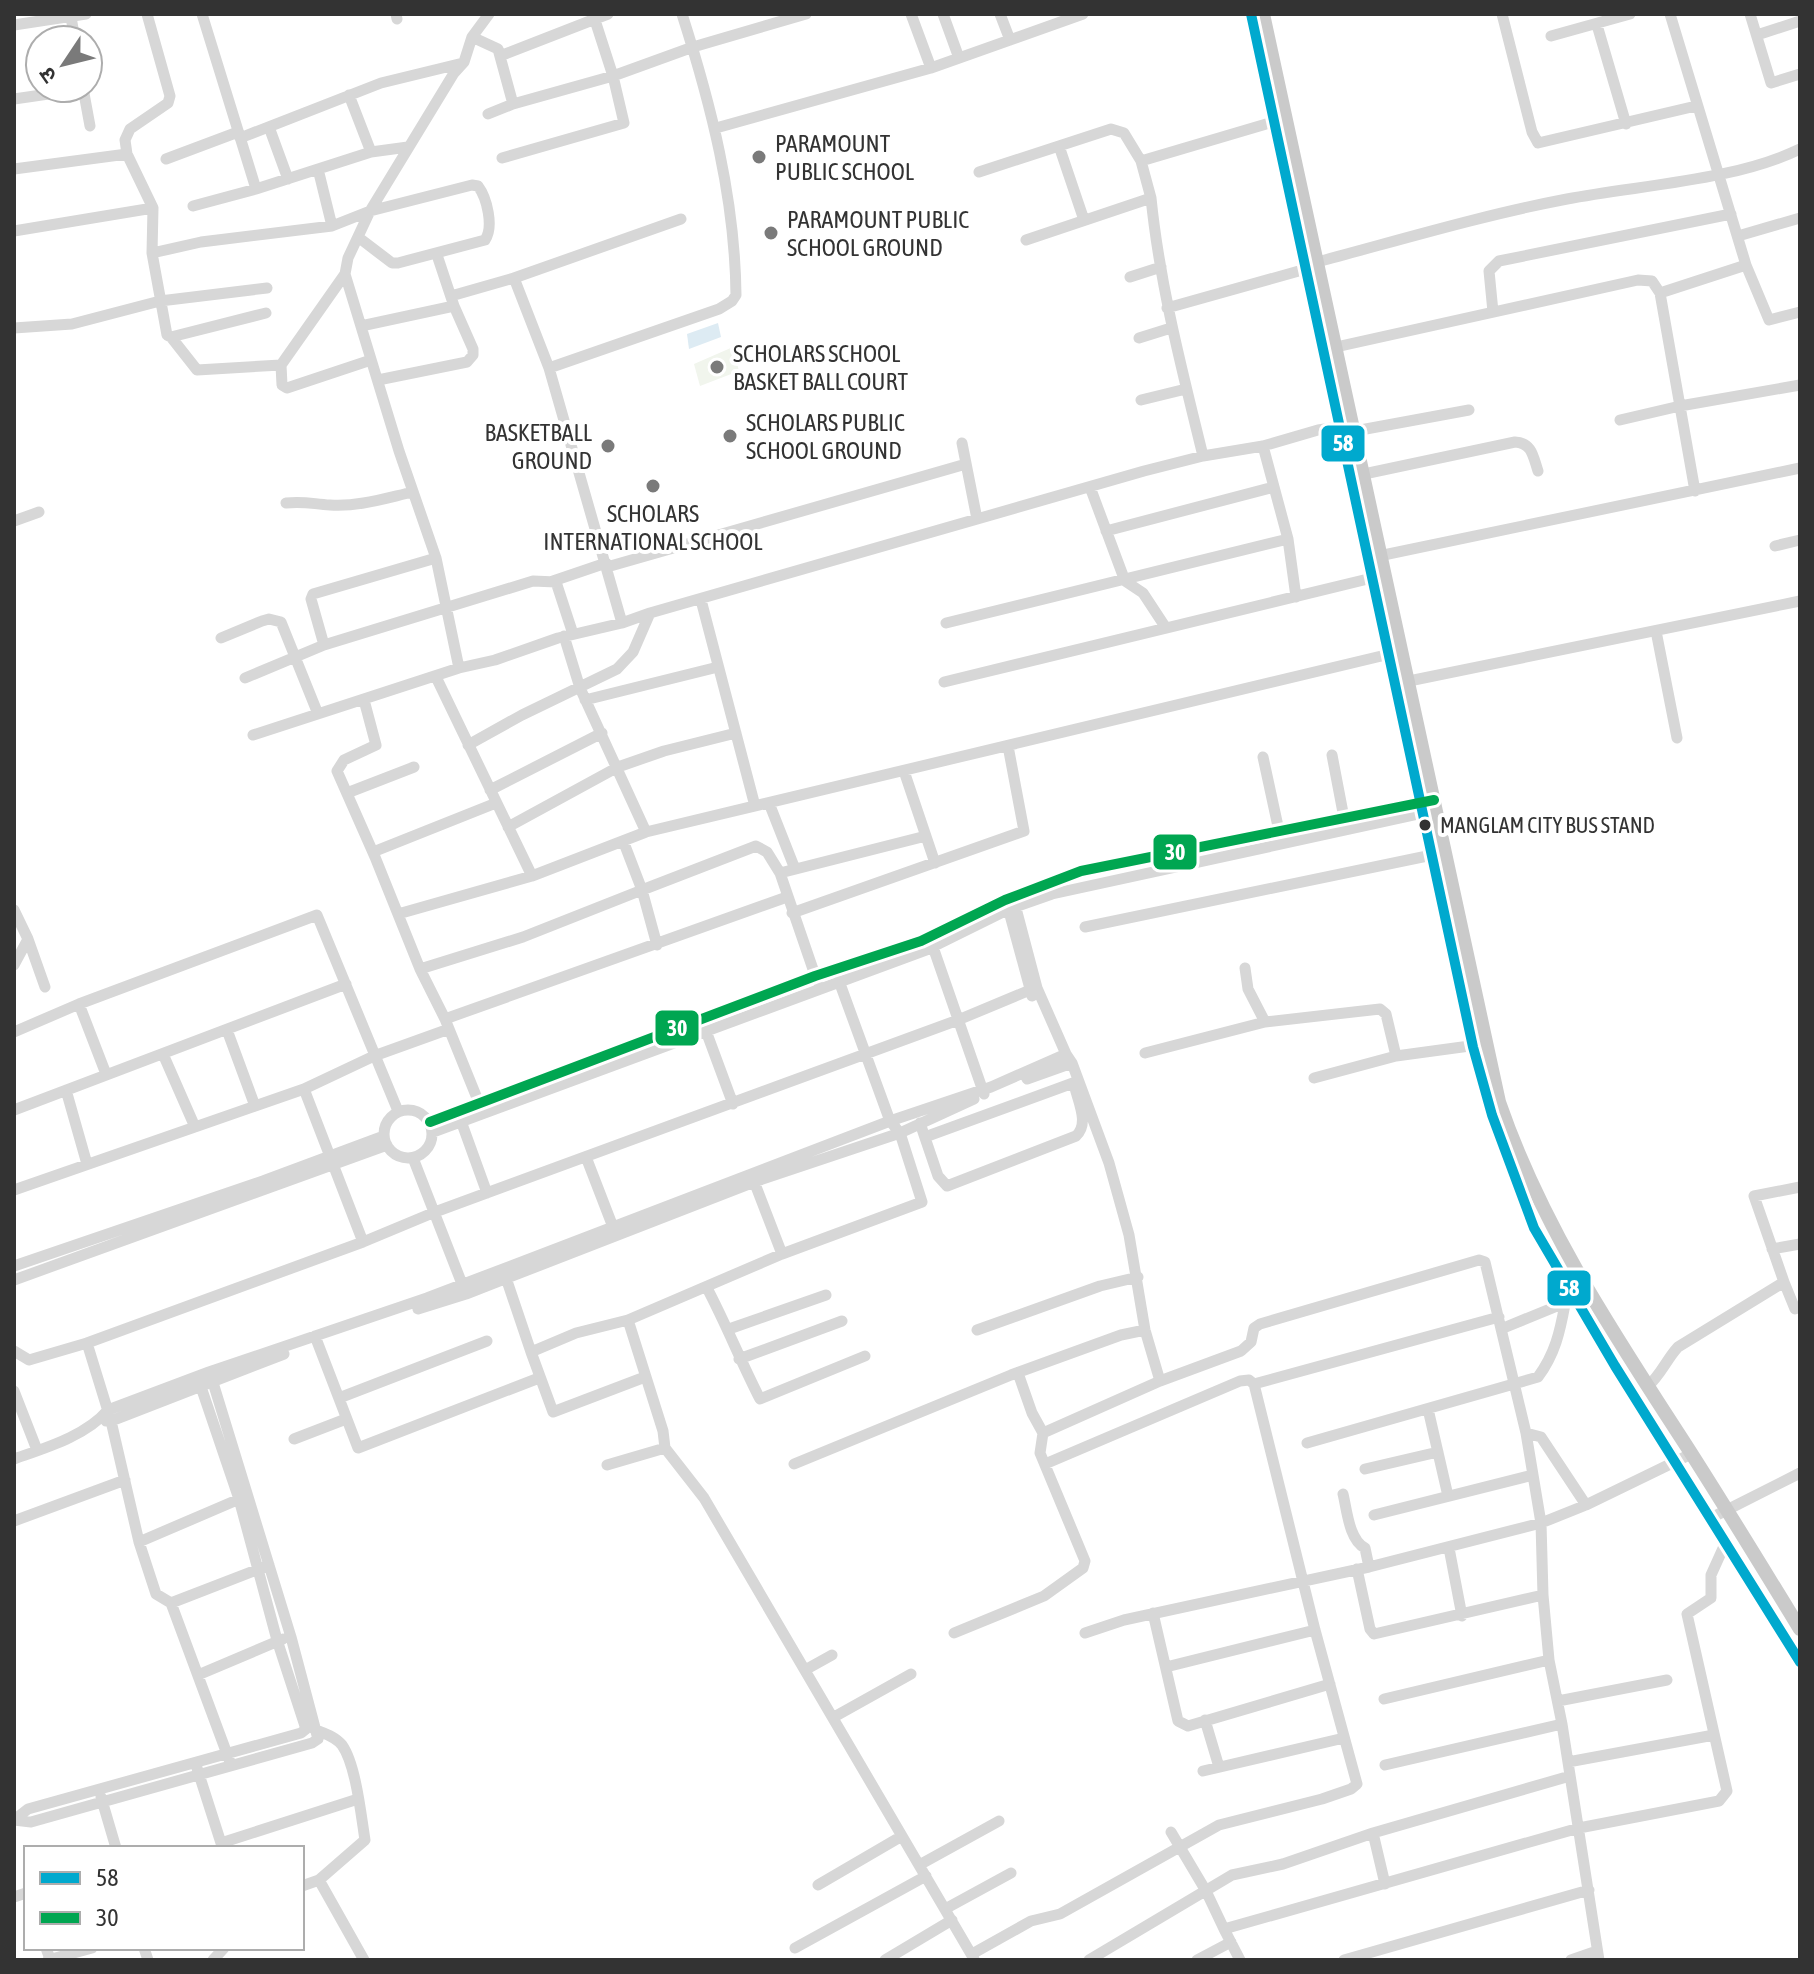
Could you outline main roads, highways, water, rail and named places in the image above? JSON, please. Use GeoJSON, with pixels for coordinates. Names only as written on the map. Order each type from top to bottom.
{"type":"FeatureCollection","features":[{"type":"Feature","properties":{"kind":"main road"},"geometry":{"type":"LineString","coordinates":[[1251,14],[1273,122],[1297,197]]}},
{"type":"Feature","properties":{"kind":"main road"},"geometry":{"type":"LineString","coordinates":[[1263,14],[1297,197],[1349,428],[1492,1115],[1516,1185],[1569,1300],[1800,1662]]}},
{"type":"Feature","properties":{"kind":"main road"},"geometry":{"type":"LineString","coordinates":[[1312,265],[1336,347],[1349,428],[1364,474],[1375,557],[1372,578],[1396,652],[1409,681],[1428,806],[1432,855],[1478,1044],[1532,1188],[1579,1276],[1800,1629]]}},
{"type":"Feature","properties":{"kind":"place","name":"PARAMOUNT PUBLIC SCHOOL"},"geometry":{"type":"Point","coordinates":[759,157]}},
{"type":"Feature","properties":{"kind":"place","name":"PARAMOUNT PUBLIC SCHOOL GROUND"},"geometry":{"type":"Point","coordinates":[771,233]}},
{"type":"Feature","properties":{"kind":"place","name":"SCHOLARS SCHOOL BASKET BALL COURT"},"geometry":{"type":"Point","coordinates":[717,367]}},
{"type":"Feature","properties":{"kind":"place","name":"SCHOLARS PUBLIC SCHOOL GROUND"},"geometry":{"type":"Point","coordinates":[730,436]}},
{"type":"Feature","properties":{"kind":"place","name":"BASKETBALL GROUND"},"geometry":{"type":"Point","coordinates":[608,446]}},
{"type":"Feature","properties":{"kind":"place","name":"SCHOLARS INTERNATIONAL SCHOOL"},"geometry":{"type":"Point","coordinates":[653,486]}},
{"type":"Feature","properties":{"kind":"place","name":"MANGLAM CITY BUS STAND"},"geometry":{"type":"Point","coordinates":[1425,825]}}]}
